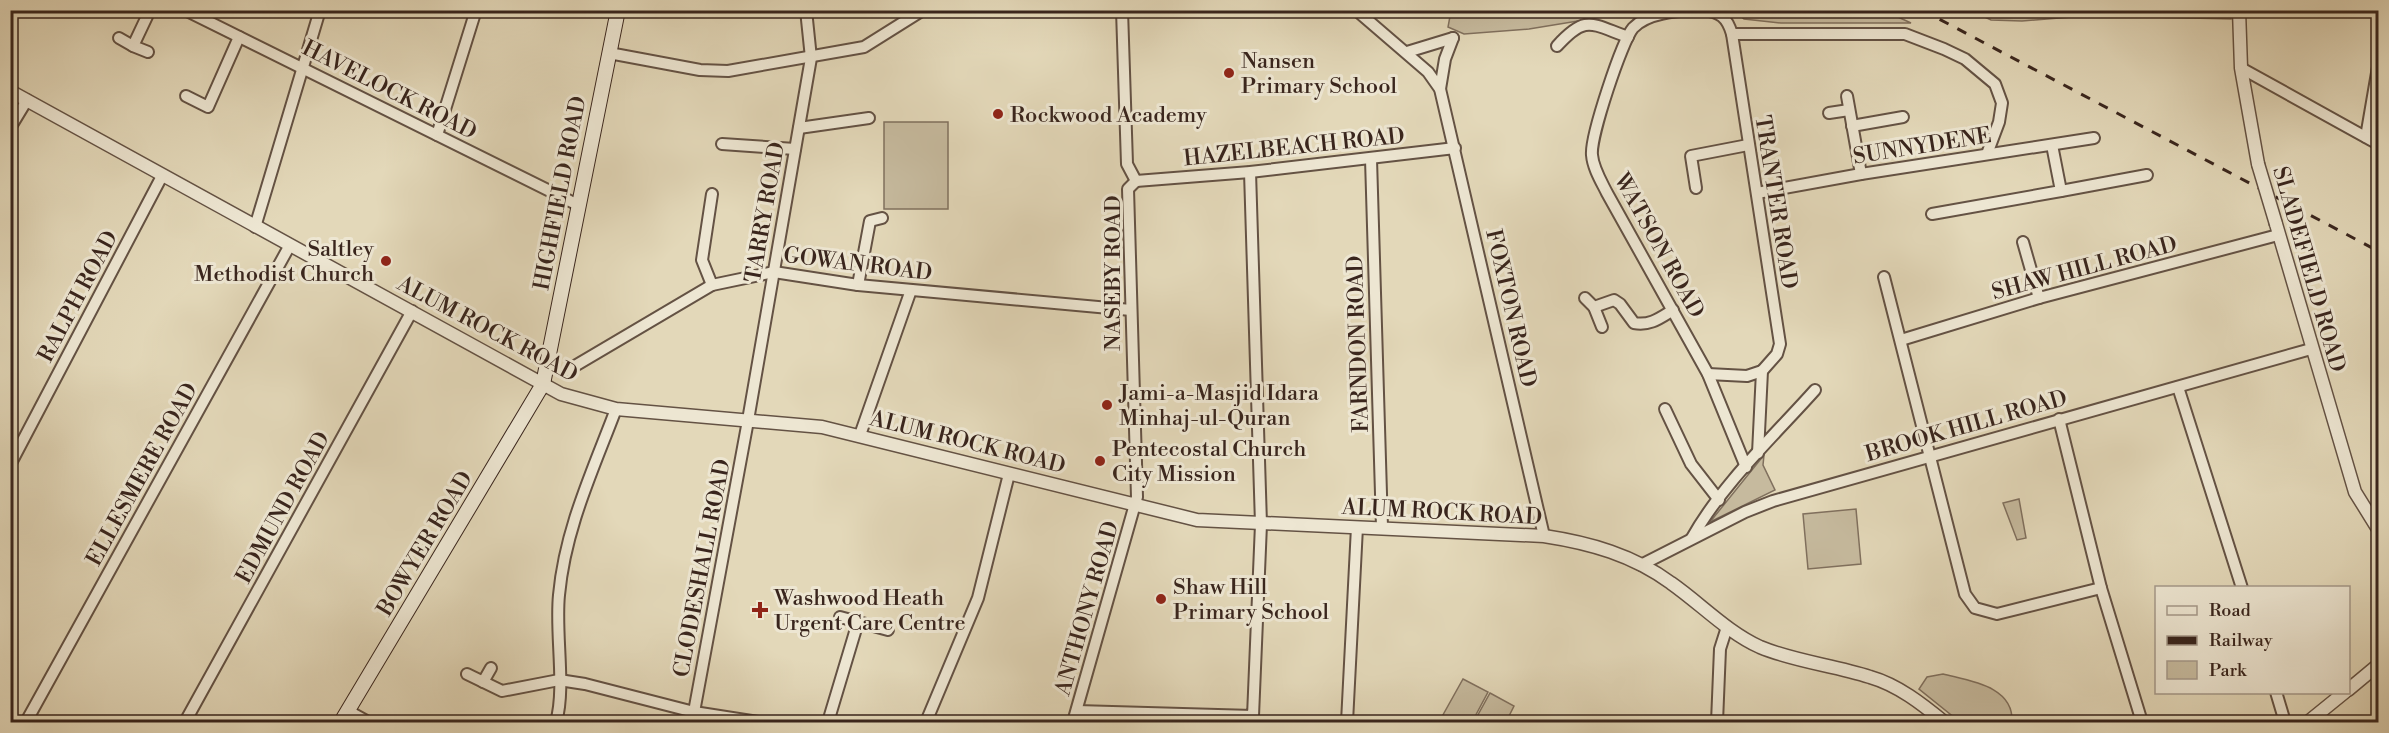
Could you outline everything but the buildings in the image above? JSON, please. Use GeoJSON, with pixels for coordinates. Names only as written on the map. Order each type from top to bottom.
{"type":"FeatureCollection","features":[{"type":"Feature","properties":{"kind":"main road","name":"HIGHFIELD ROAD"},"geometry":{"type":"LineString","coordinates":[[543,384],[618,10]]}},
{"type":"Feature","properties":{"kind":"main road","name":"BOWYER ROAD"},"geometry":{"type":"LineString","coordinates":[[345,717],[543,384]]}},
{"type":"Feature","properties":{"kind":"street"},"geometry":{"type":"LineString","coordinates":[[133,46],[150,10]]}},
{"type":"Feature","properties":{"kind":"street","name":"HAVELOCK ROAD"},"geometry":{"type":"LineString","coordinates":[[185,10],[578,205]]}},
{"type":"Feature","properties":{"kind":"street"},"geometry":{"type":"LineString","coordinates":[[255,227],[320,10]]}},
{"type":"Feature","properties":{"kind":"street"},"geometry":{"type":"LineString","coordinates":[[437,135],[476,10]]}},
{"type":"Feature","properties":{"kind":"street","name":"TARRY ROAD"},"geometry":{"type":"LineString","coordinates":[[748,419],[811,58],[806,10]]}},
{"type":"Feature","properties":{"kind":"street"},"geometry":{"type":"LineString","coordinates":[[609,53],[700,70],[728,71],[864,47],[923,10]]}},
{"type":"Feature","properties":{"kind":"street","name":"NASEBY ROAD"},"geometry":{"type":"LineString","coordinates":[[1122,10],[1127,164],[1136,181],[1128,189],[1135,505]]}},
{"type":"Feature","properties":{"kind":"street"},"geometry":{"type":"LineString","coordinates":[[1356,10],[1407,52],[1428,72],[1440,89]]}},
{"type":"Feature","properties":{"kind":"street"},"geometry":{"type":"LineString","coordinates":[[1557,46],[1575,27],[1586,24],[1628,37],[1632,29],[1643,21],[1659,15],[1700,10],[1723,16],[1732,34],[1905,34],[1965,59],[1995,84],[2002,103],[1999,122],[1987,154]]}},
{"type":"Feature","properties":{"kind":"street","name":"SLADEFIELD ROAD"},"geometry":{"type":"LineString","coordinates":[[2239,10],[2241,68],[2258,164],[2355,492],[2379,529]]}},
{"type":"Feature","properties":{"kind":"street","name":"TRANTER ROAD"},"geometry":{"type":"LineString","coordinates":[[1732,34],[1780,344],[1776,354],[1762,371]]}},
{"type":"Feature","properties":{"kind":"street"},"geometry":{"type":"LineString","coordinates":[[186,96],[208,107],[239,37]]}},
{"type":"Feature","properties":{"kind":"street","name":"WATSON ROAD"},"geometry":{"type":"LineString","coordinates":[[1628,37],[1597,124],[1591,154],[1607,193],[1708,374],[1746,467]]}},
{"type":"Feature","properties":{"kind":"street"},"geometry":{"type":"LineString","coordinates":[[119,38],[148,52]]}},
{"type":"Feature","properties":{"kind":"street"},"geometry":{"type":"LineString","coordinates":[[1407,52],[1453,38],[1445,59],[1440,89]]}},
{"type":"Feature","properties":{"kind":"street"},"geometry":{"type":"LineString","coordinates":[[2366,137],[2379,67]]}},
{"type":"Feature","properties":{"kind":"street"},"geometry":{"type":"LineString","coordinates":[[2241,68],[2379,144]]}},
{"type":"Feature","properties":{"kind":"street","name":"FOXTON ROAD"},"geometry":{"type":"LineString","coordinates":[[1440,89],[1544,536]]}},
{"type":"Feature","properties":{"kind":"street","name":"ALUM ROCK ROAD"},"geometry":{"type":"LineString","coordinates":[[10,91],[543,384],[583,401],[616,408],[822,427],[1197,520],[1544,536],[1615,552],[1670,582],[1727,627],[1758,646],[1793,659],[1872,677],[1891,685],[1940,722]]}},
{"type":"Feature","properties":{"kind":"street"},"geometry":{"type":"LineString","coordinates":[[1847,96],[1861,174]]}},
{"type":"Feature","properties":{"kind":"street"},"geometry":{"type":"LineString","coordinates":[[10,128],[27,100]]}},
{"type":"Feature","properties":{"kind":"street"},"geometry":{"type":"LineString","coordinates":[[1829,113],[1849,110]]}},
{"type":"Feature","properties":{"kind":"street"},"geometry":{"type":"LineString","coordinates":[[1852,126],[1903,117]]}},
{"type":"Feature","properties":{"kind":"street"},"geometry":{"type":"LineString","coordinates":[[799,128],[869,118]]}},
{"type":"Feature","properties":{"kind":"street","name":"SUNNYDENE"},"geometry":{"type":"LineString","coordinates":[[1757,194],[1861,174],[2094,138]]}},
{"type":"Feature","properties":{"kind":"street"},"geometry":{"type":"LineString","coordinates":[[722,144],[795,149]]}},
{"type":"Feature","properties":{"kind":"street"},"geometry":{"type":"LineString","coordinates":[[1696,188],[1691,156],[1748,145]]}},
{"type":"Feature","properties":{"kind":"street"},"geometry":{"type":"LineString","coordinates":[[2052,145],[2061,191]]}},
{"type":"Feature","properties":{"kind":"street","name":"HAZELBEACH ROAD"},"geometry":{"type":"LineString","coordinates":[[1136,181],[1250,172],[1455,148]]}},
{"type":"Feature","properties":{"kind":"street","name":"FARNDON ROAD"},"geometry":{"type":"LineString","coordinates":[[1371,159],[1382,527]]}},
{"type":"Feature","properties":{"kind":"street"},"geometry":{"type":"LineString","coordinates":[[1077,711],[1252,716],[1261,524],[1250,172]]}},
{"type":"Feature","properties":{"kind":"street"},"geometry":{"type":"LineString","coordinates":[[1932,214],[2147,175]]}},
{"type":"Feature","properties":{"kind":"street","name":"RALPH ROAD"},"geometry":{"type":"LineString","coordinates":[[10,465],[162,176]]}},
{"type":"Feature","properties":{"kind":"street"},"geometry":{"type":"LineString","coordinates":[[712,194],[702,260],[712,285]]}},
{"type":"Feature","properties":{"kind":"street"},"geometry":{"type":"LineString","coordinates":[[858,285],[870,221],[882,218]]}},
{"type":"Feature","properties":{"kind":"street","name":"SHAW HILL ROAD"},"geometry":{"type":"LineString","coordinates":[[1901,340],[2277,229]]}},
{"type":"Feature","properties":{"kind":"street"},"geometry":{"type":"LineString","coordinates":[[2023,242],[2039,298]]}},
{"type":"Feature","properties":{"kind":"street","name":"ELLESMERE ROAD"},"geometry":{"type":"LineString","coordinates":[[26,723],[290,245]]}},
{"type":"Feature","properties":{"kind":"street","name":"GOWAN ROAD"},"geometry":{"type":"LineString","coordinates":[[568,370],[712,285],[774,272],[858,285],[1131,310]]}},
{"type":"Feature","properties":{"kind":"street"},"geometry":{"type":"LineString","coordinates":[[1884,277],[1965,594],[1975,608],[1997,614],[2102,588]]}},
{"type":"Feature","properties":{"kind":"street"},"geometry":{"type":"LineString","coordinates":[[860,435],[911,290]]}},
{"type":"Feature","properties":{"kind":"street"},"geometry":{"type":"LineString","coordinates":[[1585,298],[1594,307],[1602,327]]}},
{"type":"Feature","properties":{"kind":"street"},"geometry":{"type":"LineString","coordinates":[[1594,307],[1614,300],[1620,304],[1634,323],[1643,324],[1651,323],[1673,309]]}},
{"type":"Feature","properties":{"kind":"street","name":"EDMUND ROAD"},"geometry":{"type":"LineString","coordinates":[[185,723],[412,311]]}},
{"type":"Feature","properties":{"kind":"street","name":"BROOK HILL ROAD"},"geometry":{"type":"LineString","coordinates":[[1641,565],[1692,538],[1773,501],[2311,349]]}},
{"type":"Feature","properties":{"kind":"street"},"geometry":{"type":"LineString","coordinates":[[1708,374],[1747,376],[1762,371],[1758,453]]}},
{"type":"Feature","properties":{"kind":"street"},"geometry":{"type":"LineString","coordinates":[[2178,387],[2241,586]]}},
{"type":"Feature","properties":{"kind":"street"},"geometry":{"type":"LineString","coordinates":[[1692,538],[1746,467],[1815,390]]}},
{"type":"Feature","properties":{"kind":"street"},"geometry":{"type":"LineString","coordinates":[[556,723],[559,680],[556,627],[562,564],[581,493],[616,408]]}},
{"type":"Feature","properties":{"kind":"street"},"geometry":{"type":"LineString","coordinates":[[1665,409],[1691,464],[1719,500]]}},
{"type":"Feature","properties":{"kind":"street","name":"CLODESHALL ROAD"},"geometry":{"type":"LineString","coordinates":[[692,717],[748,419]]}},
{"type":"Feature","properties":{"kind":"street"},"geometry":{"type":"LineString","coordinates":[[2059,419],[2102,588],[2142,723]]}},
{"type":"Feature","properties":{"kind":"street"},"geometry":{"type":"LineString","coordinates":[[926,723],[978,598],[1009,474]]}},
{"type":"Feature","properties":{"kind":"street","name":"ANTHONY ROAD"},"geometry":{"type":"LineString","coordinates":[[1073,723],[1135,505]]}},
{"type":"Feature","properties":{"kind":"street"},"geometry":{"type":"LineString","coordinates":[[1347,723],[1357,527]]}},
{"type":"Feature","properties":{"kind":"street"},"geometry":{"type":"LineString","coordinates":[[840,617],[888,630]]}},
{"type":"Feature","properties":{"kind":"street"},"geometry":{"type":"LineString","coordinates":[[828,723],[858,622]]}},
{"type":"Feature","properties":{"kind":"street"},"geometry":{"type":"LineString","coordinates":[[1717,723],[1720,650],[1727,627]]}},
{"type":"Feature","properties":{"kind":"street"},"geometry":{"type":"LineString","coordinates":[[2350,689],[2379,665]]}},
{"type":"Feature","properties":{"kind":"street"},"geometry":{"type":"LineString","coordinates":[[483,682],[491,668]]}},
{"type":"Feature","properties":{"kind":"street"},"geometry":{"type":"LineString","coordinates":[[467,674],[502,691],[559,680],[585,684],[692,717],[759,723]]}},
{"type":"Feature","properties":{"kind":"street"},"geometry":{"type":"LineString","coordinates":[[2276,694],[2285,723]]}},
{"type":"Feature","properties":{"kind":"street"},"geometry":{"type":"LineString","coordinates":[[2308,723],[2343,694]]}},
{"type":"Feature","properties":{"kind":"street"},"geometry":{"type":"LineString","coordinates":[[345,717],[368,723]]}},
{"type":"Feature","properties":{"kind":"green space"},"geometry":{"type":"Polygon","coordinates":[[[1451,10],[1639,11],[1529,29],[1464,34],[1448,27],[1451,10]]]}},
{"type":"Feature","properties":{"kind":"green space"},"geometry":{"type":"Polygon","coordinates":[[[1735,11],[1885,11],[1911,23],[1781,23],[1744,19],[1735,11]]]}},
{"type":"Feature","properties":{"kind":"green space"},"geometry":{"type":"Polygon","coordinates":[[[1972,11],[2231,11],[2231,19],[2148,17],[2120,13],[2022,21],[1991,20],[1972,11]]]}},
{"type":"Feature","properties":{"kind":"green space"},"geometry":{"type":"Polygon","coordinates":[[[884,122],[948,122],[948,209],[884,209],[884,122]]]}},
{"type":"Feature","properties":{"kind":"green space"},"geometry":{"type":"Polygon","coordinates":[[[1764,455],[1763,465],[1775,490],[1710,522],[1764,455]]]}},
{"type":"Feature","properties":{"kind":"green space"},"geometry":{"type":"Polygon","coordinates":[[[2019,499],[2026,538],[2017,540],[2003,503],[2019,499]]]}},
{"type":"Feature","properties":{"kind":"green space"},"geometry":{"type":"Polygon","coordinates":[[[1856,509],[1861,564],[1808,569],[1803,514],[1856,509]]]}},
{"type":"Feature","properties":{"kind":"green space"},"geometry":{"type":"Polygon","coordinates":[[[1943,674],[1977,683],[1998,693],[2006,700],[2011,710],[2012,722],[1960,722],[1919,689],[1927,677],[1943,674]]]}},
{"type":"Feature","properties":{"kind":"green space"},"geometry":{"type":"Polygon","coordinates":[[[1463,679],[1488,692],[1472,722],[1439,722],[1463,679]]]}},
{"type":"Feature","properties":{"kind":"green space"},"geometry":{"type":"Polygon","coordinates":[[[1490,693],[1514,706],[1506,722],[1474,722],[1490,693]]]}},
{"type":"Feature","properties":{"kind":"railway"},"geometry":{"type":"LineString","coordinates":[[1922,10],[2378,251]]}},
{"type":"Feature","properties":{"kind":"place","name":"Nansen Primary School"},"geometry":{"type":"Point","coordinates":[1229,73]}},
{"type":"Feature","properties":{"kind":"place","name":"Rockwood Academy"},"geometry":{"type":"Point","coordinates":[998,114]}},
{"type":"Feature","properties":{"kind":"place","name":"Saltley Methodist Church"},"geometry":{"type":"Point","coordinates":[386,261]}},
{"type":"Feature","properties":{"kind":"place","name":"Jami-a-Masjid Idara Minhaj-ul-Quran"},"geometry":{"type":"Point","coordinates":[1107,405]}},
{"type":"Feature","properties":{"kind":"place","name":"Pentecostal Church City Mission"},"geometry":{"type":"Point","coordinates":[1100,461]}},
{"type":"Feature","properties":{"kind":"place","name":"Shaw Hill Primary School"},"geometry":{"type":"Point","coordinates":[1161,599]}},
{"type":"Feature","properties":{"kind":"place","name":"Washwood Heath Urgent Care Centre"},"geometry":{"type":"Point","coordinates":[760,610]}}]}
